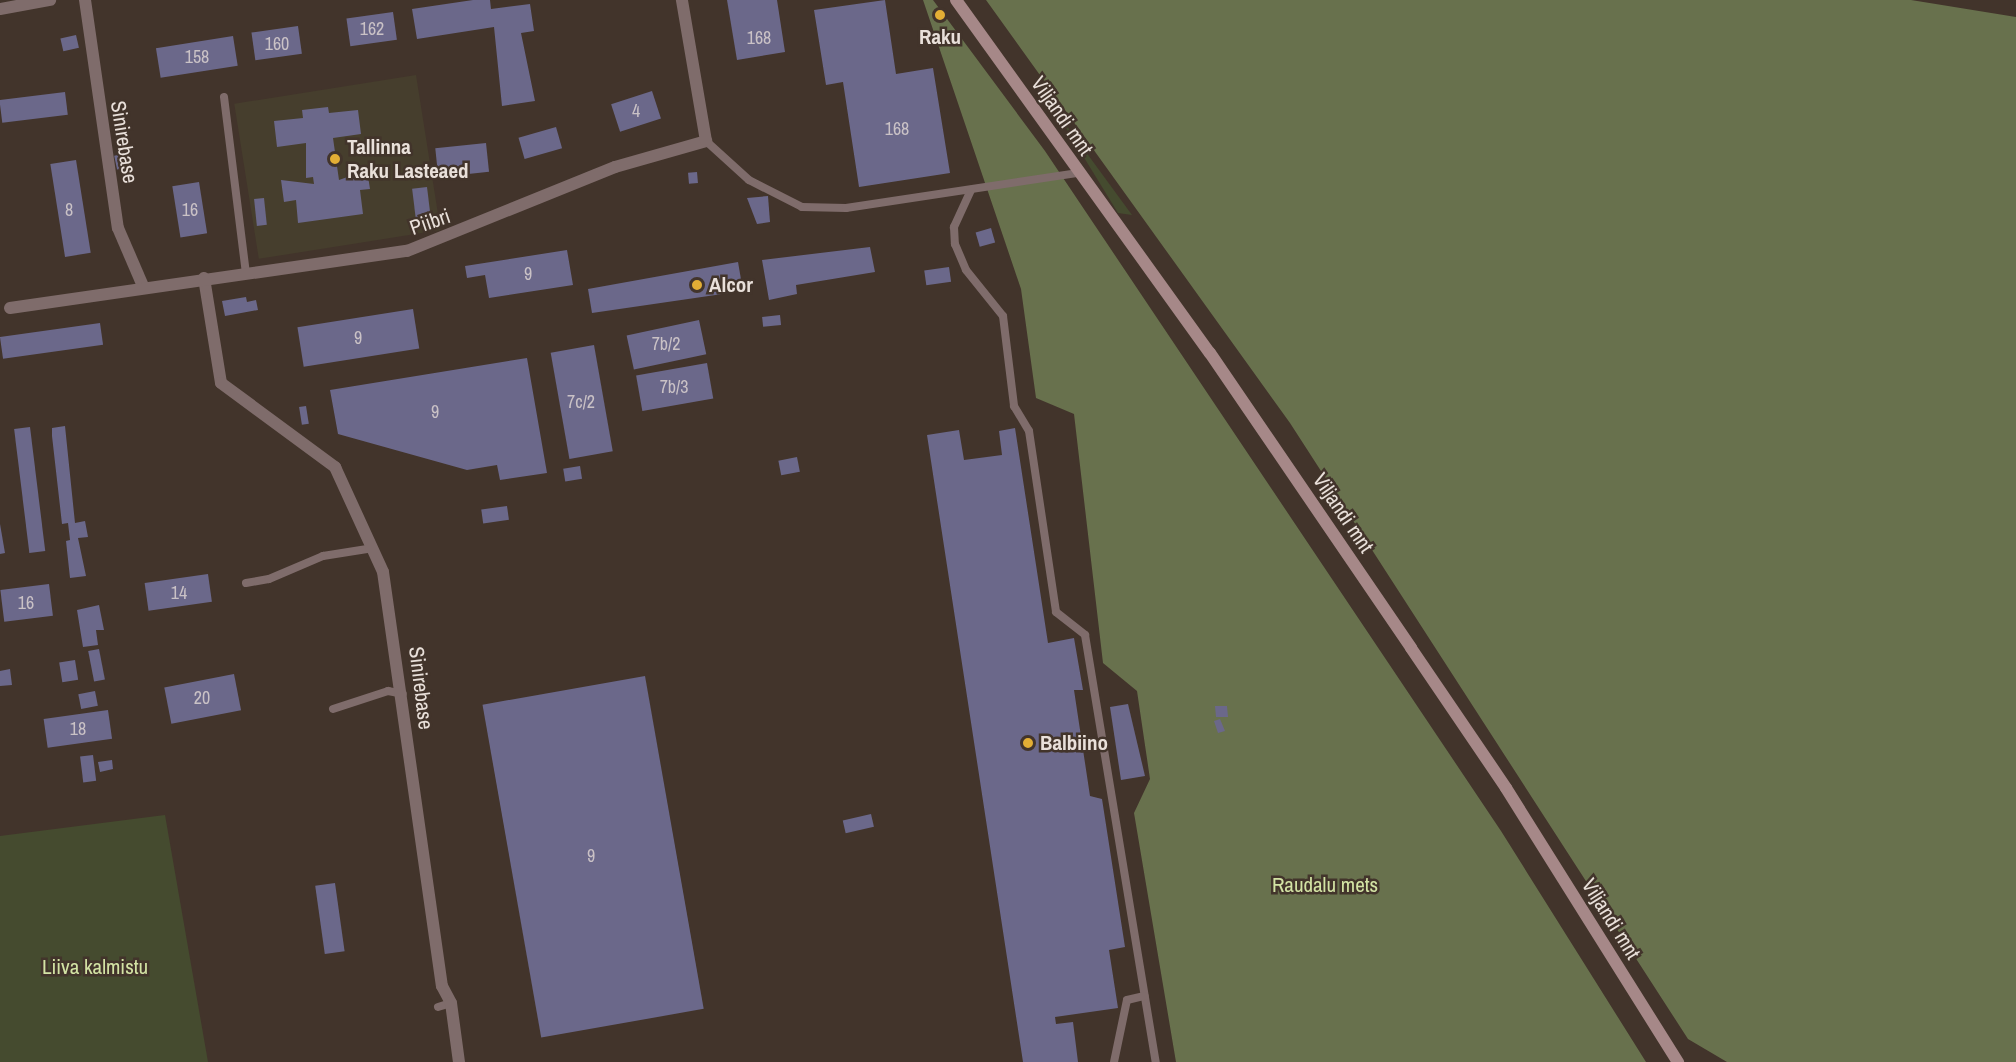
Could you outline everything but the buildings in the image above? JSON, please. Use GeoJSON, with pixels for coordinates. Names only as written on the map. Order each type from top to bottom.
{"type":"FeatureCollection","features":[{"type":"Feature","properties":{"kind":"main road","name":"Viljandi mnt"},"geometry":{"type":"LineString","coordinates":[[956,0],[1078,173],[1210,353],[1506,788],[1678,1062]]}},
{"type":"Feature","properties":{"kind":"street"},"geometry":{"type":"LineString","coordinates":[[0,9],[50,0]]}},
{"type":"Feature","properties":{"kind":"street","name":"Sinirebase"},"geometry":{"type":"LineString","coordinates":[[85,0],[118,228],[143,286]]}},
{"type":"Feature","properties":{"kind":"street"},"geometry":{"type":"LineString","coordinates":[[682,0],[706,141]]}},
{"type":"Feature","properties":{"kind":"street","name":"Piibri"},"geometry":{"type":"LineString","coordinates":[[10,308],[143,286],[407,251],[615,167],[706,141]]}},
{"type":"Feature","properties":{"kind":"street","name":"Sinirebase"},"geometry":{"type":"LineString","coordinates":[[204,278],[221,383],[335,467],[373,548],[391,604],[442,986],[451,1003],[459,1062]]}},
{"type":"Feature","properties":{"kind":"lane"},"geometry":{"type":"LineString","coordinates":[[224,97],[246,273]]}},
{"type":"Feature","properties":{"kind":"lane"},"geometry":{"type":"LineString","coordinates":[[706,141],[749,180],[802,207],[846,208],[1078,173]]}},
{"type":"Feature","properties":{"kind":"lane"},"geometry":{"type":"LineString","coordinates":[[971,190],[954,226],[956,244],[966,270],[1004,316],[1014,406],[1029,431],[1056,612],[1085,635],[1156,1062]]}},
{"type":"Feature","properties":{"kind":"lane"},"geometry":{"type":"LineString","coordinates":[[246,583],[269,579],[323,556],[373,548]]}},
{"type":"Feature","properties":{"kind":"lane"},"geometry":{"type":"LineString","coordinates":[[333,709],[388,691],[404,694]]}},
{"type":"Feature","properties":{"kind":"lane"},"geometry":{"type":"LineString","coordinates":[[1114,1062],[1127,1000],[1145,996]]}},
{"type":"Feature","properties":{"kind":"lane"},"geometry":{"type":"LineString","coordinates":[[438,1007],[451,1003]]}},
{"type":"Feature","properties":{"kind":"shaded area","name":"Tallinna Raku Lasteaed"},"geometry":{"type":"Polygon","coordinates":[[[416,75],[441,230],[259,259],[234,104],[416,75]]]}},
{"type":"Feature","properties":{"kind":"green space","name":"Raudalu mets"},"geometry":{"type":"Polygon","coordinates":[[[923,0],[933,0],[1045,151],[1501,831],[1646,1062],[1176,1062],[1134,813],[1150,779],[1137,691],[1103,663],[1074,414],[1036,398],[1021,289],[923,0]]]}},
{"type":"Feature","properties":{"kind":"green space"},"geometry":{"type":"Polygon","coordinates":[[[986,0],[1911,0],[2016,17],[2016,1062],[1727,1062],[1688,1039],[1290,423],[986,0]]]}},
{"type":"Feature","properties":{"kind":"green space"},"geometry":{"type":"Polygon","coordinates":[[[1053,107],[1132,215],[1118,213],[1053,107]]]}},
{"type":"Feature","properties":{"kind":"green space","name":"Liiva kalmistu"},"geometry":{"type":"Polygon","coordinates":[[[165,815],[208,1062],[0,1062],[0,836],[165,815]]]}},
{"type":"Feature","properties":{"kind":"place","name":"Raku"},"geometry":{"type":"Point","coordinates":[940,15]}},
{"type":"Feature","properties":{"kind":"place","name":"Tallinna Raku Lasteaed"},"geometry":{"type":"Point","coordinates":[335,159]}},
{"type":"Feature","properties":{"kind":"place","name":"Alcor"},"geometry":{"type":"Point","coordinates":[697,285]}},
{"type":"Feature","properties":{"kind":"place","name":"Balbiino"},"geometry":{"type":"Point","coordinates":[1028,743]}}]}
